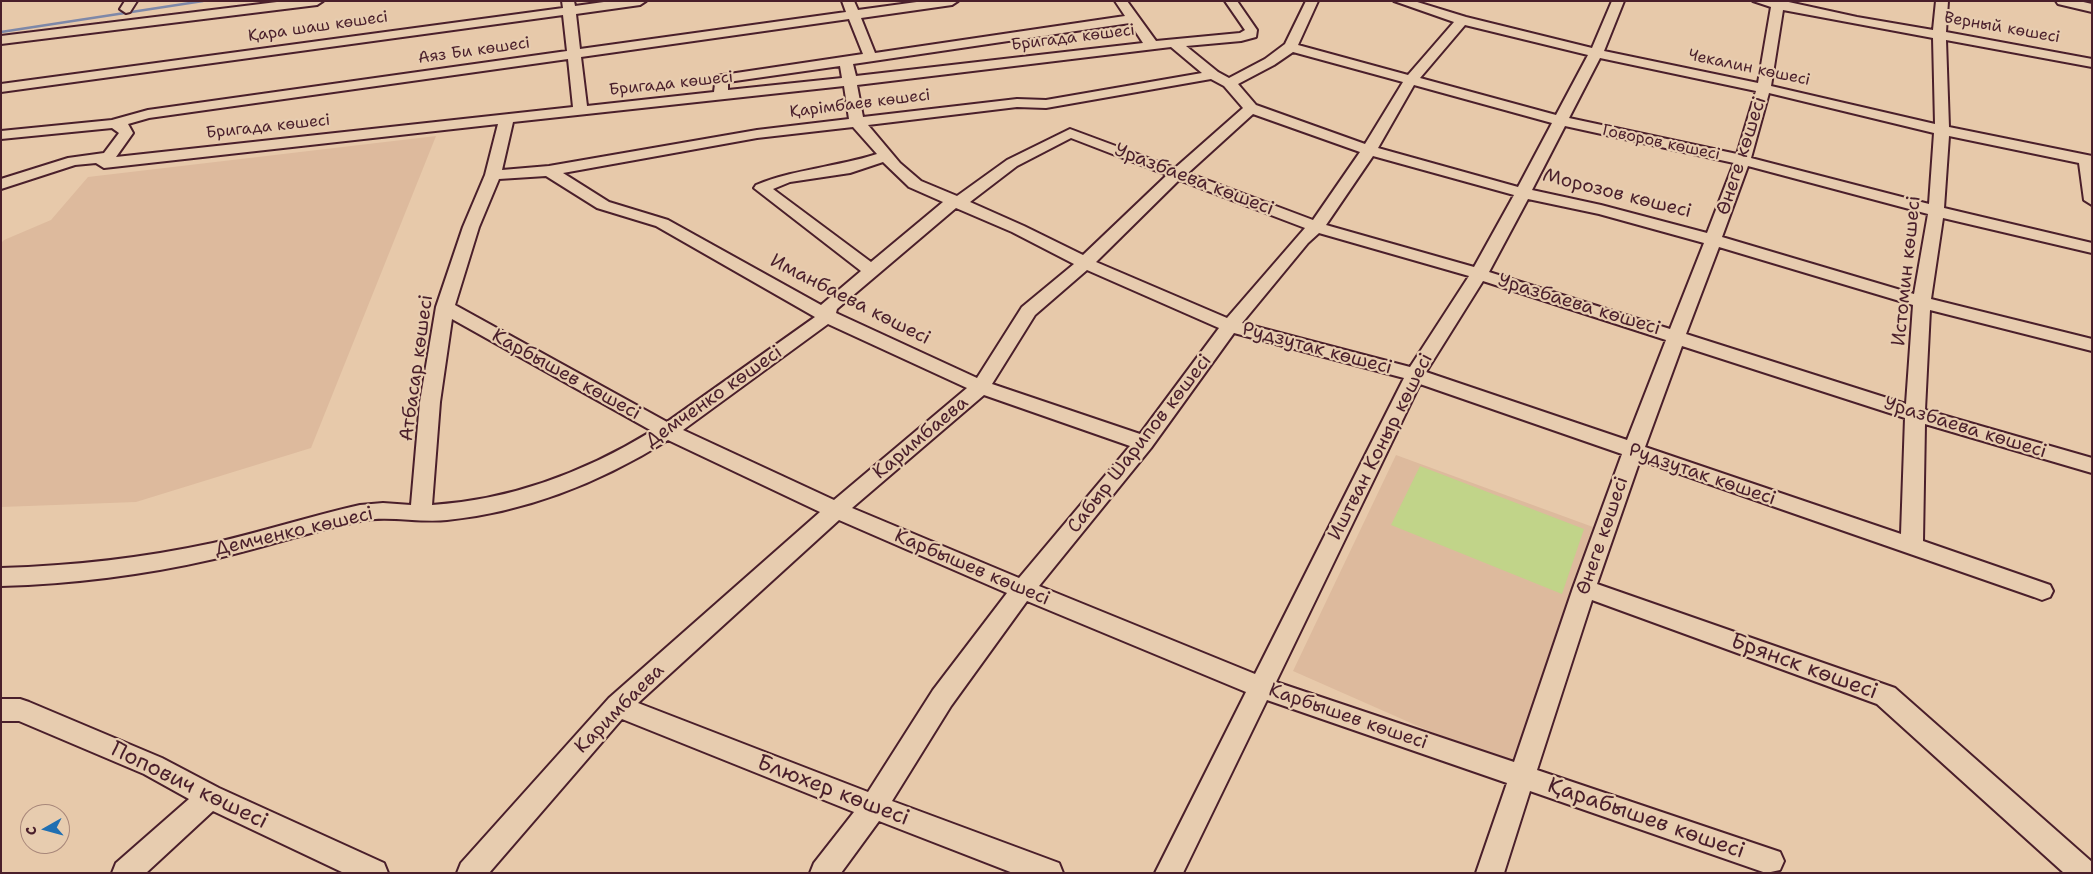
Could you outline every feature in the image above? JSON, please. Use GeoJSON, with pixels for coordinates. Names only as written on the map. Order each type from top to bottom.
{"type":"FeatureCollection","features":[{"type":"Feature","properties":{"kind":"street"},"geometry":{"type":"LineString","coordinates":[[1,40],[317,1]]}},
{"type":"Feature","properties":{"kind":"street","name":"Қара шаш көшесі"},"geometry":{"type":"LineString","coordinates":[[1,88],[568,6],[640,1]]}},
{"type":"Feature","properties":{"kind":"street"},"geometry":{"type":"LineString","coordinates":[[848,1],[870,56]]}},
{"type":"Feature","properties":{"kind":"street","name":"Аяз Би көшесі"},"geometry":{"type":"LineString","coordinates":[[1,135],[113,124],[148,114],[573,56],[952,1]]}},
{"type":"Feature","properties":{"kind":"street"},"geometry":{"type":"LineString","coordinates":[[1121,1],[1154,46]]}},
{"type":"Feature","properties":{"kind":"street","name":"Бригада көшесі"},"geometry":{"type":"LineString","coordinates":[[1,184],[73,161],[106,160],[721,96],[1174,43],[1241,37],[1251,34],[1251,30],[1231,1]]}},
{"type":"Feature","properties":{"kind":"street"},"geometry":{"type":"LineString","coordinates":[[1229,83],[1242,78],[1291,46],[1302,17],[1312,1]]}},
{"type":"Feature","properties":{"kind":"street","name":"Чекалин көшесі"},"geometry":{"type":"LineString","coordinates":[[1400,1],[1596,53],[1764,88],[1942,130],[2089,160]]}},
{"type":"Feature","properties":{"kind":"street","name":"Иштван Коныр көшесі"},"geometry":{"type":"LineString","coordinates":[[1169,873],[1414,375],[1479,274],[1596,53],[1618,1]]}},
{"type":"Feature","properties":{"kind":"street","name":"Истомин көшесі"},"geometry":{"type":"LineString","coordinates":[[1912,546],[1915,414],[1922,302],[1936,211],[1942,130],[1939,34],[1942,1]]}},
{"type":"Feature","properties":{"kind":"street"},"geometry":{"type":"LineString","coordinates":[[2062,1],[2092,8]]}},
{"type":"Feature","properties":{"kind":"street","name":"Верный көшесі"},"geometry":{"type":"LineString","coordinates":[[1771,3],[2092,63]]}},
{"type":"Feature","properties":{"kind":"street","name":"Өнеге көшесі"},"geometry":{"type":"LineString","coordinates":[[1490,873],[1584,588],[1633,451],[1743,160],[1764,88],[1771,3]]}},
{"type":"Feature","properties":{"kind":"street"},"geometry":{"type":"LineString","coordinates":[[568,6],[581,111]]}},
{"type":"Feature","properties":{"kind":"street","name":"Сабыр Шарипов көшесі"},"geometry":{"type":"LineString","coordinates":[[824,873],[874,807],[942,698],[1024,590],[1144,444],[1230,326],[1302,239],[1316,227],[1369,150],[1410,81],[1458,15]]}},
{"type":"Feature","properties":{"kind":"street"},"geometry":{"type":"LineString","coordinates":[[721,96],[721,79],[1134,19]]}},
{"type":"Feature","properties":{"kind":"street"},"geometry":{"type":"LineString","coordinates":[[1174,43],[1213,75],[1229,83],[1251,108]]}},
{"type":"Feature","properties":{"kind":"street","name":"Говоров көшесі"},"geometry":{"type":"LineString","coordinates":[[1291,46],[1410,81],[1561,121],[1743,160],[1936,211],[2092,248]]}},
{"type":"Feature","properties":{"kind":"street"},"geometry":{"type":"LineString","coordinates":[[846,60],[852,81],[857,122]]}},
{"type":"Feature","properties":{"kind":"street","name":"Қарімбаев көшесі"},"geometry":{"type":"LineString","coordinates":[[493,175],[549,171],[757,134],[1017,103],[1046,104],[1213,75]]}},
{"type":"Feature","properties":{"kind":"street","name":"Морозов көшесі"},"geometry":{"type":"LineString","coordinates":[[1251,108],[1369,150],[1523,193],[1601,210],[1714,240],[1922,302],[2092,345]]}},
{"type":"Feature","properties":{"kind":"street","name":"Каримбаева"},"geometry":{"type":"LineString","coordinates":[[471,873],[618,706],[836,510],[981,387],[1028,311],[1085,263],[1177,174],[1251,108]]}},
{"type":"Feature","properties":{"kind":"street","name":"Атбасар көшесі"},"geometry":{"type":"LineString","coordinates":[[421,513],[430,402],[444,308],[471,227],[493,175],[507,119]]}},
{"type":"Feature","properties":{"kind":"street","name":"Рудзутак көшесі"},"geometry":{"type":"LineString","coordinates":[[857,122],[894,166],[916,184],[953,202],[1018,229],[1085,263],[1230,326],[1414,375],[2042,591]]}},
{"type":"Feature","properties":{"kind":"street"},"geometry":{"type":"LineString","coordinates":[[106,160],[126,133],[123,127],[113,124]]}},
{"type":"Feature","properties":{"kind":"street","name":"Уразбаева көшесі"},"geometry":{"type":"LineString","coordinates":[[1070,133],[1316,227],[1479,274],[1678,336],[1915,414],[2092,466]]}},
{"type":"Feature","properties":{"kind":"street","name":"Демченко көшесі"},"geometry":{"type":"LineString","coordinates":[[1,577],[55,576],[132,566],[214,551],[363,512],[394,510],[421,513],[456,511],[516,500],[570,481],[613,462],[669,432],[826,316],[829,307],[953,202],[962,200],[1012,164],[1070,133]]}},
{"type":"Feature","properties":{"kind":"street"},"geometry":{"type":"LineString","coordinates":[[872,271],[762,188],[787,178],[850,168],[887,156]]}},
{"type":"Feature","properties":{"kind":"street"},"geometry":{"type":"LineString","coordinates":[[2089,160],[2092,200]]}},
{"type":"Feature","properties":{"kind":"street","name":"Иманбаева көшесі"},"geometry":{"type":"LineString","coordinates":[[549,171],[604,205],[662,223],[826,316],[981,387],[1144,444]]}},
{"type":"Feature","properties":{"kind":"street","name":"Карбышев көшесі"},"geometry":{"type":"LineString","coordinates":[[444,308],[669,432],[836,510],[1024,590],[1260,686],[1522,777]]}},
{"type":"Feature","properties":{"kind":"street","name":"Брянск көшесі"},"geometry":{"type":"LineString","coordinates":[[1584,588],[1886,696],[2084,873]]}},
{"type":"Feature","properties":{"kind":"street","name":"Блюхер көшесі"},"geometry":{"type":"LineString","coordinates":[[618,706],[874,807],[1049,873]]}},
{"type":"Feature","properties":{"kind":"street","name":"Попович көшесі"},"geometry":{"type":"LineString","coordinates":[[1,710],[20,710],[153,766],[210,797],[374,873]]}},
{"type":"Feature","properties":{"kind":"street","name":"Қарабышев көшесі"},"geometry":{"type":"LineString","coordinates":[[1522,777],[1770,861]]}},
{"type":"Feature","properties":{"kind":"street"},"geometry":{"type":"LineString","coordinates":[[126,873],[210,797]]}},
{"type":"Feature","properties":{"kind":"shaded area"},"geometry":{"type":"Polygon","coordinates":[[[436,136],[311,448],[136,502],[1,507],[1,243],[4,240],[51,220],[88,177],[436,136]]]}},
{"type":"Feature","properties":{"kind":"shaded area"},"geometry":{"type":"Polygon","coordinates":[[[1396,455],[1593,527],[1522,772],[1293,671],[1396,455]]]}},
{"type":"Feature","properties":{"kind":"green space"},"geometry":{"type":"Polygon","coordinates":[[[1420,466],[1584,529],[1562,594],[1391,525],[1420,466]]]}},
{"type":"Feature","properties":{"kind":"waterway"},"geometry":{"type":"LineString","coordinates":[[1,32],[203,1]]}}]}
